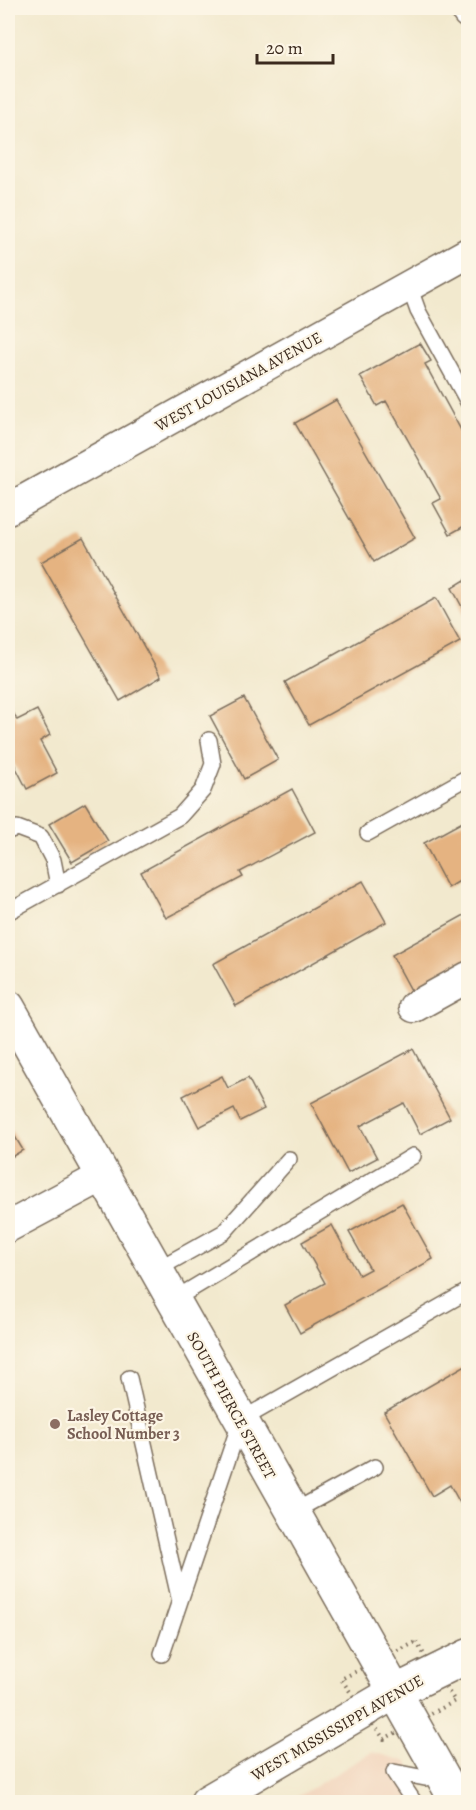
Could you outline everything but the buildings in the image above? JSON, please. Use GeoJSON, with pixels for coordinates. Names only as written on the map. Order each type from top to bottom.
{"type":"FeatureCollection","features":[{"type":"Feature","properties":{"kind":"street"},"geometry":{"type":"LineString","coordinates":[[465,8],[468,13]]}},
{"type":"Feature","properties":{"kind":"street","name":"WEST LOUISIANA AVENUE"},"geometry":{"type":"LineString","coordinates":[[8,509],[468,253]]}},
{"type":"Feature","properties":{"kind":"street"},"geometry":{"type":"LineString","coordinates":[[414,1007],[468,977]]}},
{"type":"Feature","properties":{"kind":"street","name":"SOUTH PIERCE STREET"},"geometry":{"type":"LineString","coordinates":[[8,1007],[457,1803]]}},
{"type":"Feature","properties":{"kind":"street"},"geometry":{"type":"LineString","coordinates":[[8,1227],[103,1176]]}},
{"type":"Feature","properties":{"kind":"street","name":"WEST MISSISSIPPI AVENUE"},"geometry":{"type":"LineString","coordinates":[[207,1803],[395,1692],[468,1656]]}},
{"type":"Feature","properties":{"kind":"lane"},"geometry":{"type":"LineString","coordinates":[[409,286],[417,311],[468,402]]}},
{"type":"Feature","properties":{"kind":"lane"},"geometry":{"type":"LineString","coordinates":[[8,912],[180,816],[203,790],[213,764],[209,740]]}},
{"type":"Feature","properties":{"kind":"lane"},"geometry":{"type":"LineString","coordinates":[[368,833],[468,777]]}},
{"type":"Feature","properties":{"kind":"lane"},"geometry":{"type":"LineString","coordinates":[[8,831],[17,828],[41,837],[53,860],[58,885]]}},
{"type":"Feature","properties":{"kind":"lane"},"geometry":{"type":"LineString","coordinates":[[173,1300],[413,1156]]}},
{"type":"Feature","properties":{"kind":"lane"},"geometry":{"type":"LineString","coordinates":[[156,1270],[224,1232],[289,1159]]}},
{"type":"Feature","properties":{"kind":"lane"},"geometry":{"type":"LineString","coordinates":[[162,1654],[179,1597],[241,1420],[468,1291]]}},
{"type":"Feature","properties":{"kind":"lane"},"geometry":{"type":"LineString","coordinates":[[129,1378],[179,1597]]}},
{"type":"Feature","properties":{"kind":"lane"},"geometry":{"type":"LineString","coordinates":[[293,1512],[375,1467]]}},
{"type":"Feature","properties":{"kind":"lane"},"geometry":{"type":"LineString","coordinates":[[414,1803],[394,1772],[425,1778],[440,1772]]}},
{"type":"Feature","properties":{"kind":"shaded area"},"geometry":{"type":"Polygon","coordinates":[[[372,1752],[407,1762],[428,1802],[289,1802],[372,1752]]]}},
{"type":"Feature","properties":{"kind":"place","name":"Lasley Cottage School Number 3"},"geometry":{"type":"Point","coordinates":[55,1424]}}]}
